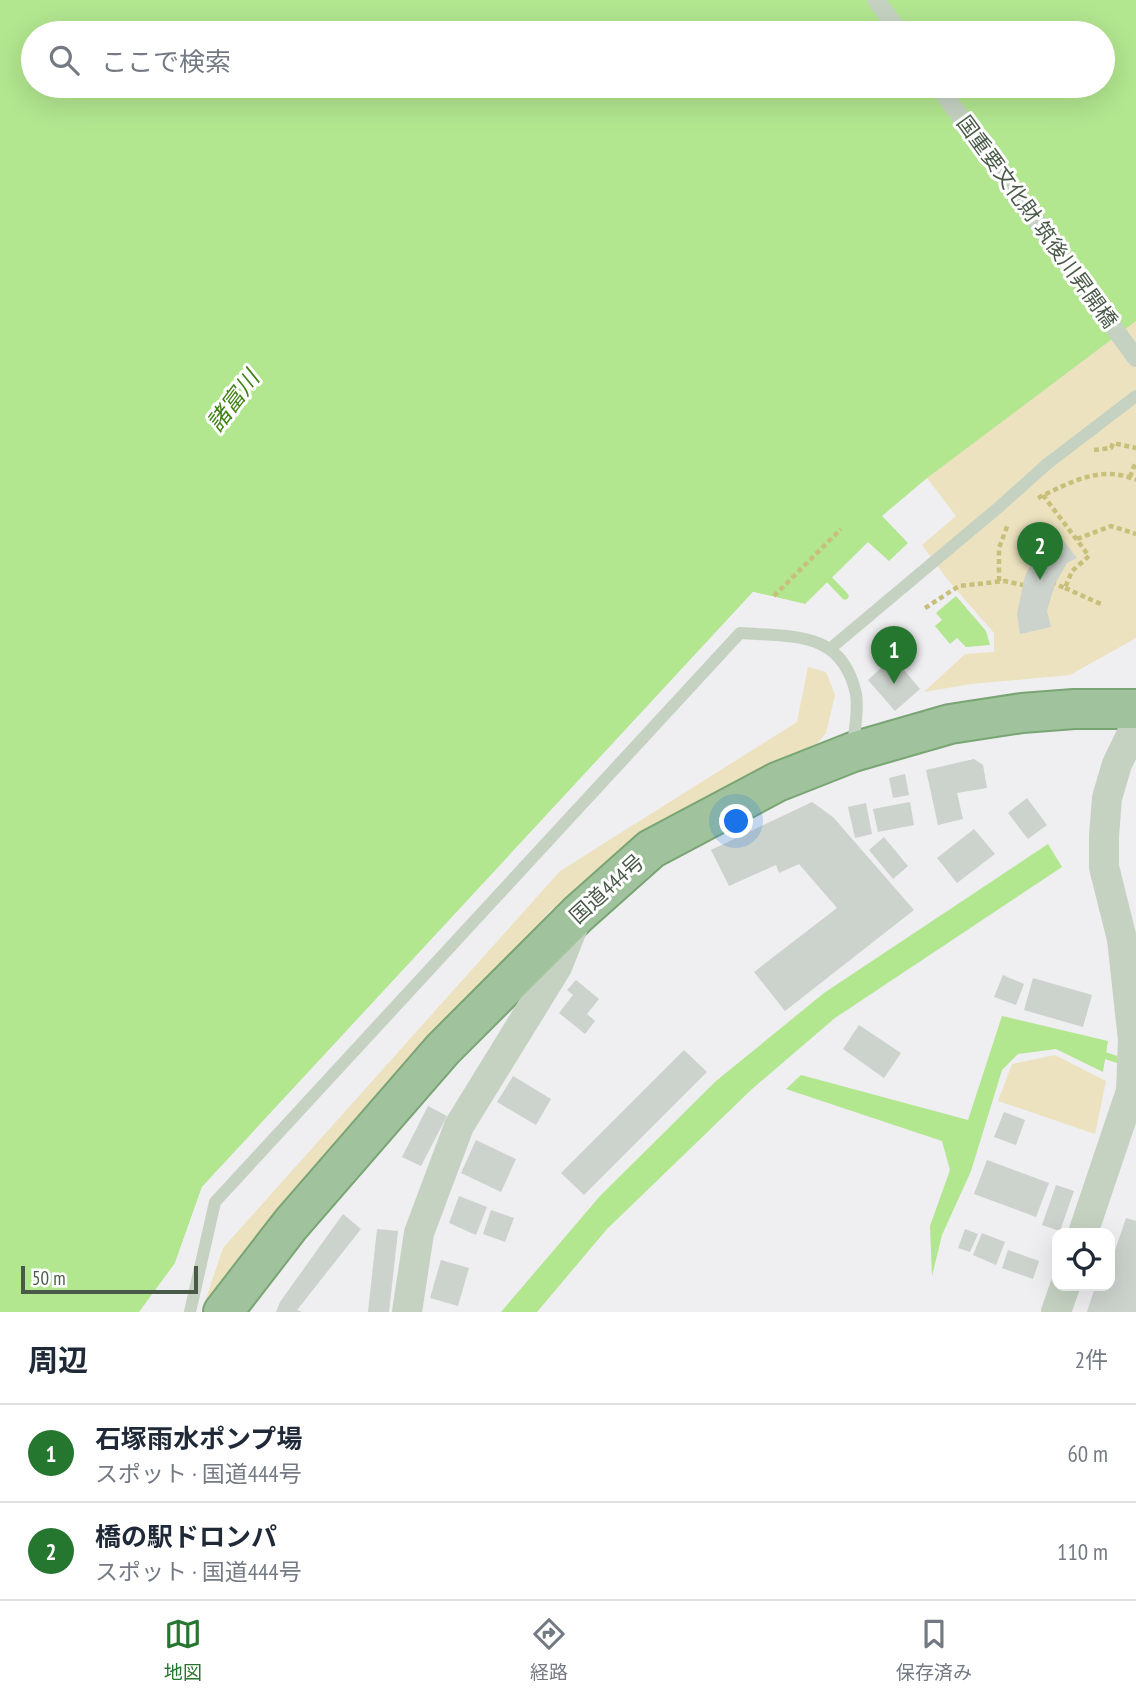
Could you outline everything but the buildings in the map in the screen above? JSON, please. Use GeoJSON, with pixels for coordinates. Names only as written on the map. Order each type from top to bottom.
{"type":"FeatureCollection","features":[{"type":"Feature","properties":{"kind":"highway","name":"国道444号"},"geometry":{"type":"LineString","coordinates":[[223,1312],[291,1224],[443,1049],[578,914],[651,849],[776,782],[853,752],[950,724],[1022,713],[1074,709],[1136,709]]}},
{"type":"Feature","properties":{"kind":"street"},"geometry":{"type":"LineString","coordinates":[[876,0],[891,21]]}},
{"type":"Feature","properties":{"kind":"street","name":"国重要文化財 筑後川昇開橋"},"geometry":{"type":"LineString","coordinates":[[947,98],[1136,358]]}},
{"type":"Feature","properties":{"kind":"street"},"geometry":{"type":"LineString","coordinates":[[1085,1228],[1130,1091],[1133,1040],[1122,939],[1104,867],[1104,836],[1117,764],[1136,725]]}},
{"type":"Feature","properties":{"kind":"street"},"geometry":{"type":"LineString","coordinates":[[407,1312],[419,1233],[458,1126],[557,967],[578,914]]}},
{"type":"Feature","properties":{"kind":"street"},"geometry":{"type":"LineString","coordinates":[[1056,1312],[1063,1291]]}},
{"type":"Feature","properties":{"kind":"lane"},"geometry":{"type":"LineString","coordinates":[[831,648],[1047,464],[1136,396]]}},
{"type":"Feature","properties":{"kind":"lane"},"geometry":{"type":"LineString","coordinates":[[190,1312],[215,1202],[740,633],[799,637],[831,648],[843,660],[856,695],[853,752]]}},
{"type":"Feature","properties":{"kind":"path"},"geometry":{"type":"LineString","coordinates":[[1130,477],[1136,461]]}},
{"type":"Feature","properties":{"kind":"path"},"geometry":{"type":"LineString","coordinates":[[1036,498],[1089,474],[1130,477],[1136,480]]}},
{"type":"Feature","properties":{"kind":"path"},"geometry":{"type":"LineString","coordinates":[[1044,495],[1089,556],[1072,571],[1065,588]]}},
{"type":"Feature","properties":{"kind":"path"},"geometry":{"type":"LineString","coordinates":[[999,581],[999,548],[1011,520]]}},
{"type":"Feature","properties":{"kind":"path"},"geometry":{"type":"LineString","coordinates":[[1077,539],[1111,526],[1136,534]]}},
{"type":"Feature","properties":{"kind":"path"},"geometry":{"type":"LineString","coordinates":[[774,596],[841,529]]}},
{"type":"Feature","properties":{"kind":"path"},"geometry":{"type":"LineString","coordinates":[[925,608],[959,586],[999,581],[1023,584]]}},
{"type":"Feature","properties":{"kind":"path"},"geometry":{"type":"LineString","coordinates":[[1055,584],[1103,605]]}},
{"type":"Feature","properties":{"kind":"shaded area"},"geometry":{"type":"Polygon","coordinates":[[[1136,290],[1136,638],[1070,675],[971,684],[924,692],[965,654],[994,652],[994,633],[947,579],[922,545],[956,516],[927,478],[1136,290]]]}},
{"type":"Feature","properties":{"kind":"shaded area"},"geometry":{"type":"Polygon","coordinates":[[[808,667],[826,672],[835,695],[826,733],[803,760],[684,817],[551,910],[202,1310],[223,1248],[560,871],[797,722],[808,667]]]}},
{"type":"Feature","properties":{"kind":"shaded area"},"geometry":{"type":"Polygon","coordinates":[[[1055,1055],[1106,1081],[1095,1134],[998,1101],[1012,1064],[1055,1055]]]}},
{"type":"Feature","properties":{"kind":"water","name":"諸富川"},"geometry":{"type":"Polygon","coordinates":[[[0,0],[1136,0],[1136,321],[927,478],[882,516],[908,543],[889,561],[868,542],[805,604],[753,592],[202,1187],[175,1263],[139,1312],[0,1312],[0,0]]]}},
{"type":"Feature","properties":{"kind":"water"},"geometry":{"type":"Polygon","coordinates":[[[956,596],[986,631],[990,645],[966,647],[957,638],[950,644],[935,626],[942,620],[936,613],[956,596]]]}},
{"type":"Feature","properties":{"kind":"water"},"geometry":{"type":"Polygon","coordinates":[[[1048,844],[1062,867],[835,1018],[752,1089],[607,1229],[537,1312],[501,1312],[600,1196],[716,1081],[824,993],[1048,844]]]}},
{"type":"Feature","properties":{"kind":"water"},"geometry":{"type":"Polygon","coordinates":[[[1002,1016],[1108,1041],[1103,1072],[1056,1049],[1018,1054],[1002,1070],[971,1171],[942,1235],[932,1276],[930,1226],[950,1170],[942,1141],[786,1089],[801,1075],[968,1120],[1002,1016]]]}},
{"type":"Feature","properties":{"kind":"pier"},"geometry":{"type":"Polygon","coordinates":[[[753,592],[805,604],[803,607],[754,596],[205,1189],[179,1261],[175,1263],[202,1187],[753,592]]]}},
{"type":"Feature","properties":{"kind":"waterway"},"geometry":{"type":"LineString","coordinates":[[824,574],[845,596]]}},
{"type":"Feature","properties":{"kind":"waterway"},"geometry":{"type":"LineString","coordinates":[[1097,1053],[1125,1062]]}},
{"type":"Feature","properties":{"kind":"place","name":"橋の駅ドロンパ"},"geometry":{"type":"Point","coordinates":[1040,580]}},
{"type":"Feature","properties":{"kind":"place","name":"石塚雨水ポンプ場"},"geometry":{"type":"Point","coordinates":[894,684]}}]}
